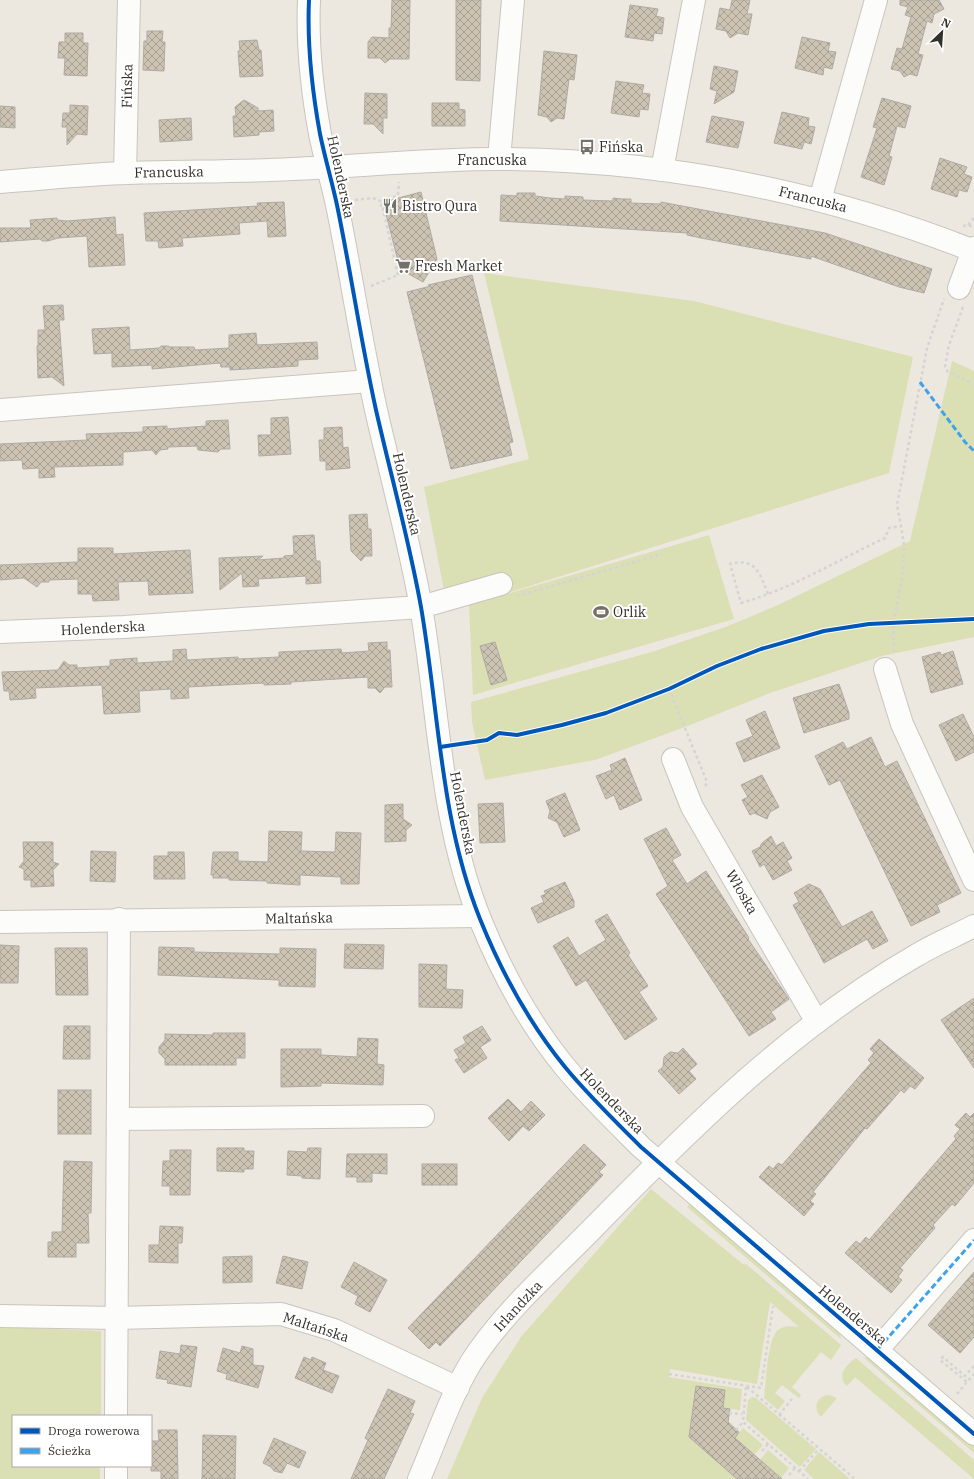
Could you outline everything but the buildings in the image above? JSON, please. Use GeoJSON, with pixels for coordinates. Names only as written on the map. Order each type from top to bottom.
{"type":"FeatureCollection","features":[{"type":"Feature","properties":{"kind":"street","name":"Fińska"},"geometry":{"type":"LineString","coordinates":[[125,173],[129,0]]}},
{"type":"Feature","properties":{"kind":"street","name":"Holenderska"},"geometry":{"type":"LineString","coordinates":[[309,0],[309,44],[314,94],[327,166],[336,203],[370,380],[421,607],[448,800],[459,854],[478,916],[513,989],[564,1065],[593,1099],[659,1163],[878,1349],[974,1434]]}},
{"type":"Feature","properties":{"kind":"street"},"geometry":{"type":"LineString","coordinates":[[499,159],[513,0]]}},
{"type":"Feature","properties":{"kind":"street"},"geometry":{"type":"LineString","coordinates":[[662,170],[694,0]]}},
{"type":"Feature","properties":{"kind":"street"},"geometry":{"type":"LineString","coordinates":[[820,200],[876,0]]}},
{"type":"Feature","properties":{"kind":"street","name":"Francuska"},"geometry":{"type":"LineString","coordinates":[[0,182],[125,173],[293,169],[327,166],[499,159],[600,163],[662,170],[737,182],[820,200],[895,222],[974,250]]}},
{"type":"Feature","properties":{"kind":"street"},"geometry":{"type":"LineString","coordinates":[[957,294],[974,250]]}},
{"type":"Feature","properties":{"kind":"street"},"geometry":{"type":"LineString","coordinates":[[0,410],[370,380]]}},
{"type":"Feature","properties":{"kind":"street"},"geometry":{"type":"LineString","coordinates":[[421,607],[508,591]]}},
{"type":"Feature","properties":{"kind":"street","name":"Holenderska"},"geometry":{"type":"LineString","coordinates":[[0,632],[124,628],[421,607]]}},
{"type":"Feature","properties":{"kind":"street"},"geometry":{"type":"LineString","coordinates":[[885,668],[902,724],[974,880]]}},
{"type":"Feature","properties":{"kind":"street","name":"Włoska"},"geometry":{"type":"LineString","coordinates":[[673,759],[692,807],[817,1022]]}},
{"type":"Feature","properties":{"kind":"street","name":"Maltańska"},"geometry":{"type":"LineString","coordinates":[[0,922],[119,919],[478,916]]}},
{"type":"Feature","properties":{"kind":"street"},"geometry":{"type":"LineString","coordinates":[[116,1415],[119,919]]}},
{"type":"Feature","properties":{"kind":"street"},"geometry":{"type":"LineString","coordinates":[[659,1163],[749,1077],[785,1046],[862,989],[918,954],[974,926]]}},
{"type":"Feature","properties":{"kind":"street"},"geometry":{"type":"LineString","coordinates":[[118,1119],[423,1116]]}},
{"type":"Feature","properties":{"kind":"street","name":"Irlandzka"},"geometry":{"type":"LineString","coordinates":[[420,1479],[458,1388],[477,1353],[502,1322],[644,1176],[659,1163]]}},
{"type":"Feature","properties":{"kind":"street"},"geometry":{"type":"LineString","coordinates":[[878,1349],[974,1240]]}},
{"type":"Feature","properties":{"kind":"street","name":"Maltańska"},"geometry":{"type":"LineString","coordinates":[[0,1316],[116,1318],[281,1314],[334,1330],[458,1388]]}},
{"type":"Feature","properties":{"kind":"street"},"geometry":{"type":"LineString","coordinates":[[116,1467],[116,1479]]}},
{"type":"Feature","properties":{"kind":"path"},"geometry":{"type":"LineString","coordinates":[[398,176],[398,196],[387,197],[380,207],[383,209],[398,275]]}},
{"type":"Feature","properties":{"kind":"path"},"geometry":{"type":"LineString","coordinates":[[336,203],[373,198],[384,202]]}},
{"type":"Feature","properties":{"kind":"path"},"geometry":{"type":"LineString","coordinates":[[968,225],[974,218]]}},
{"type":"Feature","properties":{"kind":"path"},"geometry":{"type":"LineString","coordinates":[[353,290],[369,287],[398,275],[401,270]]}},
{"type":"Feature","properties":{"kind":"path"},"geometry":{"type":"LineString","coordinates":[[957,294],[945,368],[948,372],[974,384]]}},
{"type":"Feature","properties":{"kind":"path"},"geometry":{"type":"LineString","coordinates":[[885,668],[894,654],[893,623],[903,575],[904,545],[897,504],[921,376],[929,340],[957,294]]}},
{"type":"Feature","properties":{"kind":"path"},"geometry":{"type":"LineString","coordinates":[[768,594],[761,575],[754,567],[744,562],[730,564],[741,603],[768,594],[885,538],[889,528],[901,526]]}},
{"type":"Feature","properties":{"kind":"path"},"geometry":{"type":"LineString","coordinates":[[508,591],[662,554]]}},
{"type":"Feature","properties":{"kind":"path"},"geometry":{"type":"LineString","coordinates":[[887,624],[899,623]]}},
{"type":"Feature","properties":{"kind":"path"},"geometry":{"type":"LineString","coordinates":[[662,692],[676,686]]}},
{"type":"Feature","properties":{"kind":"path"},"geometry":{"type":"LineString","coordinates":[[669,1374],[760,1388],[773,1306]]}},
{"type":"Feature","properties":{"kind":"path"},"geometry":{"type":"LineString","coordinates":[[974,1366],[965,1376],[943,1357],[940,1360],[967,1382],[974,1374]]}},
{"type":"Feature","properties":{"kind":"path"},"geometry":{"type":"LineString","coordinates":[[736,1430],[742,1422],[746,1386]]}},
{"type":"Feature","properties":{"kind":"path"},"geometry":{"type":"LineString","coordinates":[[746,1386],[854,1479]]}},
{"type":"Feature","properties":{"kind":"path"},"geometry":{"type":"LineString","coordinates":[[779,1415],[792,1399]]}},
{"type":"Feature","properties":{"kind":"path"},"geometry":{"type":"LineString","coordinates":[[730,1413],[742,1414]]}},
{"type":"Feature","properties":{"kind":"path"},"geometry":{"type":"LineString","coordinates":[[742,1422],[808,1479]]}},
{"type":"Feature","properties":{"kind":"path"},"geometry":{"type":"LineString","coordinates":[[762,1451],[768,1444]]}},
{"type":"Feature","properties":{"kind":"path"},"geometry":{"type":"LineString","coordinates":[[799,1471],[819,1449]]}},
{"type":"Feature","properties":{"kind":"path"},"geometry":{"type":"LineString","coordinates":[[788,1475],[795,1468]]}},
{"type":"Feature","properties":{"kind":"green space"},"geometry":{"type":"Polygon","coordinates":[[[484,273],[694,301],[913,357],[889,473],[482,601],[709,535],[734,619],[473,695],[469,605],[448,611],[424,487],[529,459],[484,273]]]}},
{"type":"Feature","properties":{"kind":"green space"},"geometry":{"type":"Polygon","coordinates":[[[952,361],[974,371],[974,637],[882,656],[770,693],[685,727],[595,760],[485,780],[472,722],[471,702],[655,651],[728,626],[776,606],[910,541],[952,361]]]}},
{"type":"Feature","properties":{"kind":"green space"},"geometry":{"type":"Polygon","coordinates":[[[651,1189],[744,1265],[746,1264],[841,1345],[831,1360],[821,1352],[792,1387],[801,1395],[799,1398],[782,1385],[775,1393],[785,1401],[778,1410],[764,1398],[769,1352],[774,1335],[783,1327],[799,1327],[770,1302],[757,1384],[670,1369],[669,1377],[742,1389],[740,1410],[723,1408],[692,1422],[689,1437],[737,1479],[447,1479],[482,1398],[521,1337],[651,1189]]]}},
{"type":"Feature","properties":{"kind":"green space"},"geometry":{"type":"Polygon","coordinates":[[[691,1203],[839,1330],[841,1339],[687,1207],[691,1203]]]}},
{"type":"Feature","properties":{"kind":"green space"},"geometry":{"type":"Polygon","coordinates":[[[0,1327],[101,1331],[101,1415],[12,1415],[12,1467],[100,1467],[100,1479],[0,1479],[0,1327]]]}},
{"type":"Feature","properties":{"kind":"green space"},"geometry":{"type":"Polygon","coordinates":[[[863,1357],[873,1359],[974,1446],[974,1453],[863,1357]]]}},
{"type":"Feature","properties":{"kind":"green space"},"geometry":{"type":"Polygon","coordinates":[[[856,1358],[974,1460],[974,1479],[855,1377],[847,1386],[842,1378],[842,1374],[846,1367],[856,1358]]]}},
{"type":"Feature","properties":{"kind":"green space"},"geometry":{"type":"Polygon","coordinates":[[[829,1395],[837,1398],[821,1417],[818,1414],[816,1406],[817,1403],[821,1398],[829,1395]]]}},
{"type":"Feature","properties":{"kind":"green space"},"geometry":{"type":"Polygon","coordinates":[[[752,1397],[756,1398],[816,1449],[800,1467],[746,1420],[748,1400],[752,1397]]]}},
{"type":"Feature","properties":{"kind":"green space"},"geometry":{"type":"Polygon","coordinates":[[[743,1428],[763,1445],[754,1455],[735,1438],[743,1428]]]}},
{"type":"Feature","properties":{"kind":"green space"},"geometry":{"type":"Polygon","coordinates":[[[768,1450],[789,1468],[781,1478],[760,1460],[768,1450]]]}},
{"type":"Feature","properties":{"kind":"green space"},"geometry":{"type":"Polygon","coordinates":[[[819,1452],[850,1479],[814,1479],[804,1470],[819,1452]]]}},
{"type":"Feature","properties":{"kind":"marked path"},"geometry":{"type":"LineString","coordinates":[[920,382],[965,442],[974,451]]}},
{"type":"Feature","properties":{"kind":"marked path"},"geometry":{"type":"LineString","coordinates":[[878,1349],[974,1240]]}},
{"type":"Feature","properties":{"kind":"cycle path"},"geometry":{"type":"LineString","coordinates":[[309,0],[311,67],[320,134],[337,205],[376,410],[421,607],[448,804],[456,843],[467,881],[480,919],[497,958],[539,1033],[583,1088],[641,1147],[974,1434]]}},
{"type":"Feature","properties":{"kind":"cycle path"},"geometry":{"type":"LineString","coordinates":[[440,747],[487,740],[499,733],[517,735],[606,713],[669,689],[717,666],[761,649],[824,631],[869,624],[974,619]]}},
{"type":"Feature","properties":{"kind":"place","name":"Fińska"},"geometry":{"type":"Point","coordinates":[587,147]}},
{"type":"Feature","properties":{"kind":"place","name":"Bistro Qura"},"geometry":{"type":"Point","coordinates":[390,206]}},
{"type":"Feature","properties":{"kind":"place","name":"Fresh Market"},"geometry":{"type":"Point","coordinates":[403,266]}},
{"type":"Feature","properties":{"kind":"place","name":"Orlik"},"geometry":{"type":"Point","coordinates":[601,612]}}]}
